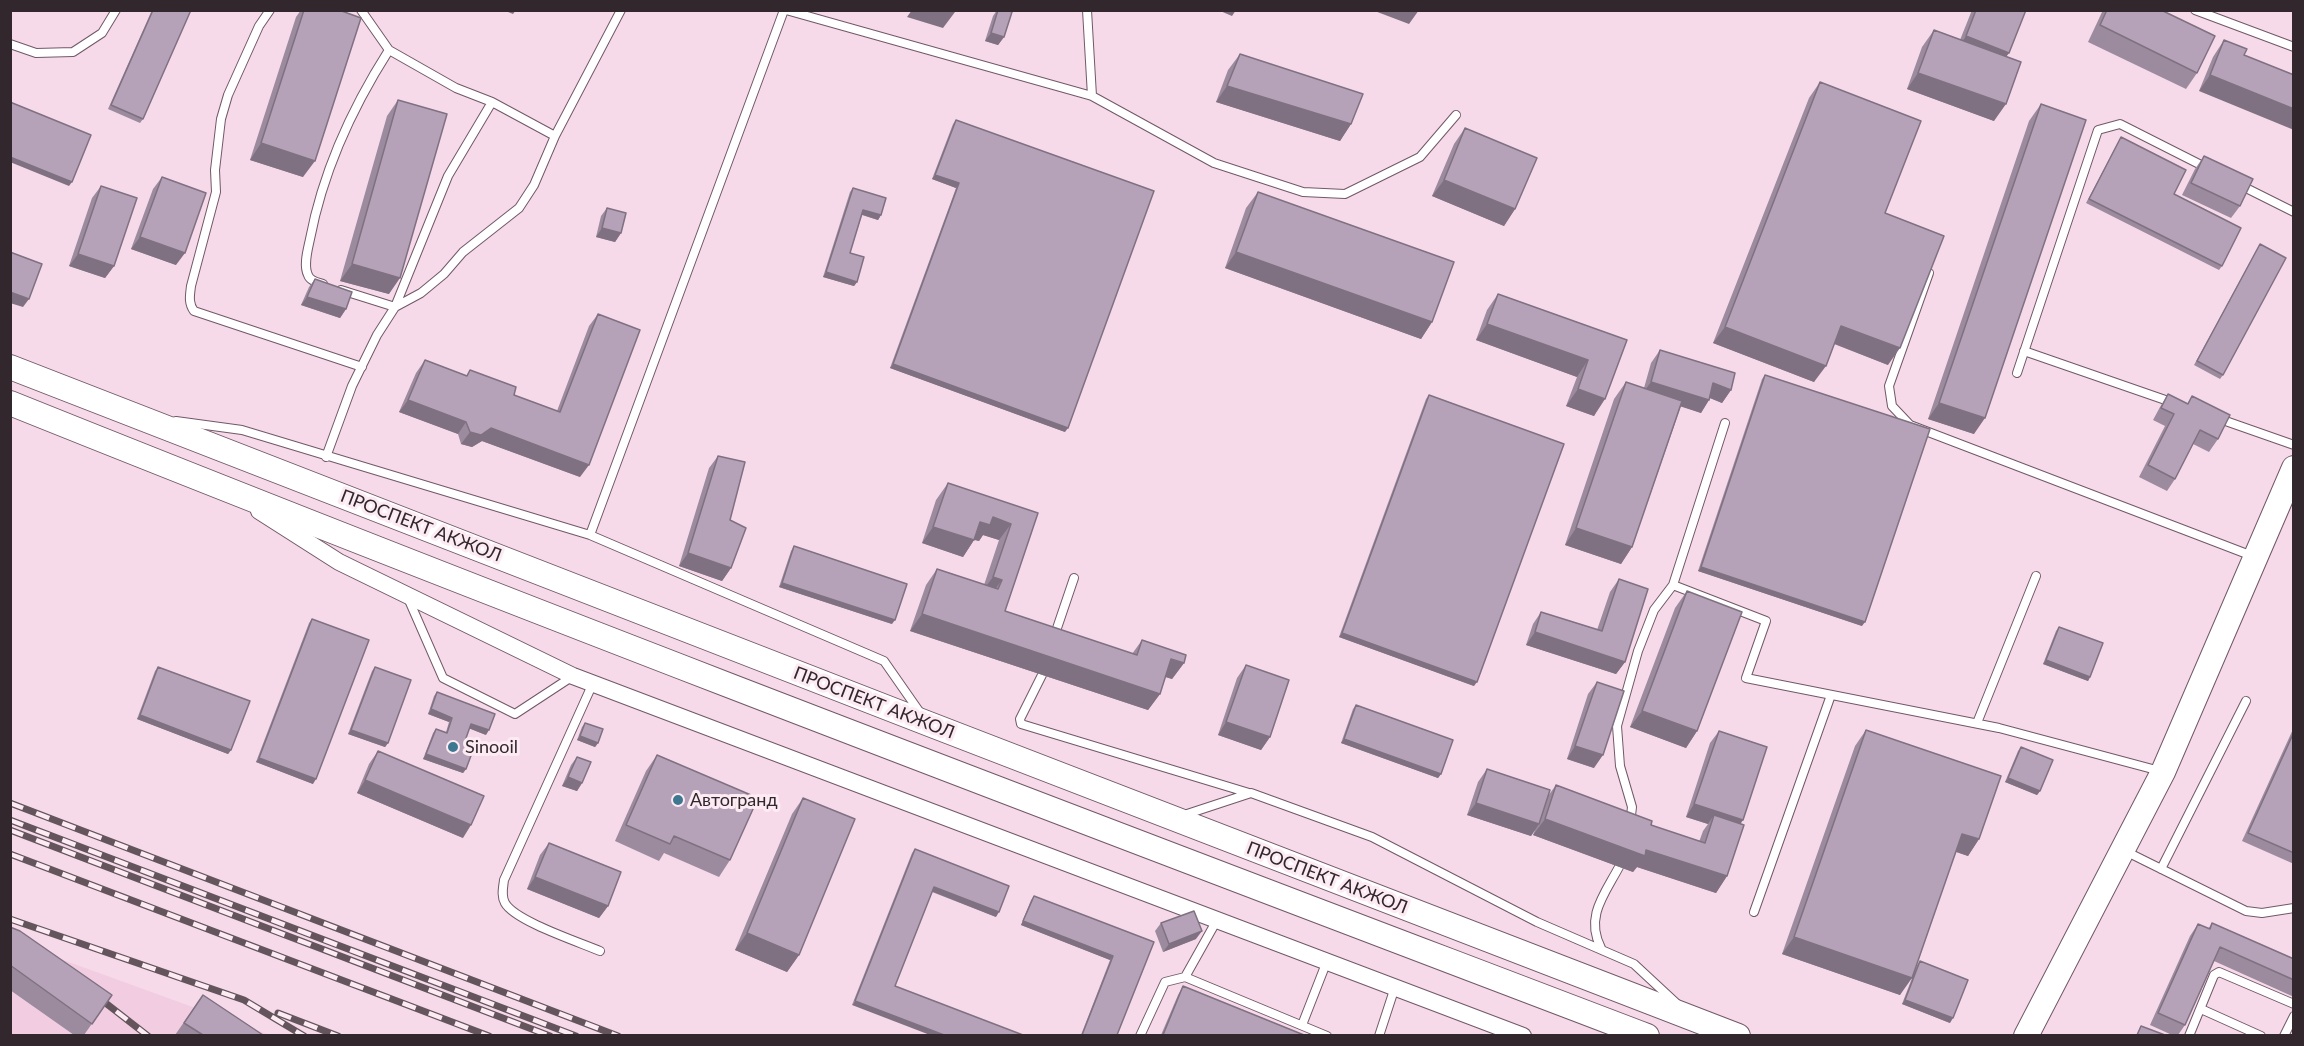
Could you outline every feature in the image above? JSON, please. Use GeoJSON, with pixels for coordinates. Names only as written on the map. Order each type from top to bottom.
{"type":"FeatureCollection","features":[{"type":"Feature","properties":{"kind":"main road","name":"ПРОСПЕКТ АКЖОЛ"},"geometry":{"type":"LineString","coordinates":[[10,366],[1009,755],[1738,1035]]}},
{"type":"Feature","properties":{"kind":"main road","name":"ПРОСПЕКТ АКЖОЛ"},"geometry":{"type":"LineString","coordinates":[[10,403],[228,491],[998,789],[1647,1035]]}},
{"type":"Feature","properties":{"kind":"main road"},"geometry":{"type":"LineString","coordinates":[[2026,1035],[2163,772],[2294,468]]}},
{"type":"Feature","properties":{"kind":"main road"},"geometry":{"type":"LineString","coordinates":[[998,789],[1009,755]]}},
{"type":"Feature","properties":{"kind":"street"},"geometry":{"type":"LineString","coordinates":[[228,491],[339,562],[573,676],[1522,1035]]}},
{"type":"Feature","properties":{"kind":"lane"},"geometry":{"type":"LineString","coordinates":[[10,44],[36,52],[73,52],[102,33],[116,10]]}},
{"type":"Feature","properties":{"kind":"lane"},"geometry":{"type":"LineString","coordinates":[[270,10],[259,26],[228,95],[220,119],[215,170],[216,192],[191,285],[189,298],[191,307],[194,311],[238,327],[362,367]]}},
{"type":"Feature","properties":{"kind":"lane"},"geometry":{"type":"LineString","coordinates":[[361,10],[389,50],[456,88],[492,102],[555,136]]}},
{"type":"Feature","properties":{"kind":"lane"},"geometry":{"type":"LineString","coordinates":[[389,50],[369,80],[332,159],[321,192],[307,261],[307,275],[312,281],[395,307],[420,293],[444,274],[463,252],[519,208],[534,184],[555,136],[621,10]]}},
{"type":"Feature","properties":{"kind":"lane"},"geometry":{"type":"LineString","coordinates":[[590,535],[785,10],[1092,96],[1214,163],[1303,192],[1345,194],[1420,157],[1455,115]]}},
{"type":"Feature","properties":{"kind":"lane"},"geometry":{"type":"LineString","coordinates":[[1087,10],[1092,96]]}},
{"type":"Feature","properties":{"kind":"lane"},"geometry":{"type":"LineString","coordinates":[[2194,10],[2294,47]]}},
{"type":"Feature","properties":{"kind":"lane"},"geometry":{"type":"LineString","coordinates":[[326,456],[342,410],[377,335],[395,307],[448,176],[492,102]]}},
{"type":"Feature","properties":{"kind":"lane"},"geometry":{"type":"LineString","coordinates":[[2017,373],[2098,130],[2120,124],[2212,171]]}},
{"type":"Feature","properties":{"kind":"lane"},"geometry":{"type":"LineString","coordinates":[[2232,181],[2294,212]]}},
{"type":"Feature","properties":{"kind":"lane"},"geometry":{"type":"LineString","coordinates":[[1931,267],[1889,386],[1892,406],[1910,425],[2255,558]]}},
{"type":"Feature","properties":{"kind":"lane"},"geometry":{"type":"LineString","coordinates":[[2024,351],[2181,406]]}},
{"type":"Feature","properties":{"kind":"lane"},"geometry":{"type":"LineString","coordinates":[[2204,413],[2294,445]]}},
{"type":"Feature","properties":{"kind":"lane"},"geometry":{"type":"LineString","coordinates":[[137,416],[242,429],[590,535],[884,661],[929,724]]}},
{"type":"Feature","properties":{"kind":"lane"},"geometry":{"type":"LineString","coordinates":[[1628,833],[1632,807],[1620,766],[1617,726],[1638,651],[1654,610],[1673,585],[1725,423]]}},
{"type":"Feature","properties":{"kind":"lane"},"geometry":{"type":"LineString","coordinates":[[1977,723],[2036,576]]}},
{"type":"Feature","properties":{"kind":"lane"},"geometry":{"type":"LineString","coordinates":[[1051,647],[1074,578]]}},
{"type":"Feature","properties":{"kind":"lane"},"geometry":{"type":"LineString","coordinates":[[1673,585],[1766,621],[1746,678],[1977,723],[2163,772]]}},
{"type":"Feature","properties":{"kind":"lane"},"geometry":{"type":"LineString","coordinates":[[407,595],[443,678],[516,714],[573,676]]}},
{"type":"Feature","properties":{"kind":"lane"},"geometry":{"type":"LineString","coordinates":[[1042,675],[1020,719],[1021,724],[1251,794],[1372,837],[1537,922],[1634,964],[1692,1018]]}},
{"type":"Feature","properties":{"kind":"lane"},"geometry":{"type":"LineString","coordinates":[[593,683],[504,880],[502,891],[503,901],[511,911],[600,951]]}},
{"type":"Feature","properties":{"kind":"lane"},"geometry":{"type":"LineString","coordinates":[[1754,912],[1831,695]]}},
{"type":"Feature","properties":{"kind":"lane"},"geometry":{"type":"LineString","coordinates":[[2161,869],[2246,701]]}},
{"type":"Feature","properties":{"kind":"lane"},"geometry":{"type":"LineString","coordinates":[[1173,818],[1251,794]]}},
{"type":"Feature","properties":{"kind":"lane"},"geometry":{"type":"LineString","coordinates":[[2122,850],[2246,911],[2262,913],[2294,908]]}},
{"type":"Feature","properties":{"kind":"lane"},"geometry":{"type":"LineString","coordinates":[[1601,948],[1593,924],[1600,901],[1619,867]]}},
{"type":"Feature","properties":{"kind":"lane"},"geometry":{"type":"LineString","coordinates":[[1185,977],[1217,920]]}},
{"type":"Feature","properties":{"kind":"lane"},"geometry":{"type":"LineString","coordinates":[[1302,1025],[1327,961]]}},
{"type":"Feature","properties":{"kind":"lane"},"geometry":{"type":"LineString","coordinates":[[2189,1035],[2214,975],[2219,972],[2294,1004]]}},
{"type":"Feature","properties":{"kind":"lane"},"geometry":{"type":"LineString","coordinates":[[1140,1035],[1165,982],[1185,977],[1327,1035]]}},
{"type":"Feature","properties":{"kind":"lane"},"geometry":{"type":"LineString","coordinates":[[1379,1035],[1395,987]]}},
{"type":"Feature","properties":{"kind":"lane"},"geometry":{"type":"LineString","coordinates":[[2201,1009],[2261,1035]]}},
{"type":"Feature","properties":{"kind":"lane"},"geometry":{"type":"LineString","coordinates":[[2284,1035],[2294,1016]]}},
{"type":"Feature","properties":{"kind":"shaded area"},"geometry":{"type":"Polygon","coordinates":[[[11,941],[270,1035],[11,1035],[11,941]]]}},
{"type":"Feature","properties":{"kind":"building"},"geometry":{"type":"Polygon","coordinates":[[[153,10],[191,10],[143,119],[111,105],[153,10]]]}},
{"type":"Feature","properties":{"kind":"building"},"geometry":{"type":"Polygon","coordinates":[[[304,10],[339,10],[361,18],[315,161],[261,143],[304,10]]]}},
{"type":"Feature","properties":{"kind":"building"},"geometry":{"type":"Polygon","coordinates":[[[998,10],[1012,12],[1004,37],[991,33],[998,10]]]}},
{"type":"Feature","properties":{"kind":"building"},"geometry":{"type":"Polygon","coordinates":[[[1976,10],[2026,10],[2009,53],[1966,36],[1976,10]]]}},
{"type":"Feature","properties":{"kind":"building"},"geometry":{"type":"Polygon","coordinates":[[[2107,10],[2161,10],[2215,36],[2197,73],[2100,25],[2107,10]]]}},
{"type":"Feature","properties":{"kind":"building"},"geometry":{"type":"Polygon","coordinates":[[[1934,30],[2021,62],[2006,104],[1918,73],[1934,30]]]}},
{"type":"Feature","properties":{"kind":"building"},"geometry":{"type":"Polygon","coordinates":[[[2224,40],[2247,49],[2244,55],[2294,75],[2294,109],[2210,75],[2224,40]]]}},
{"type":"Feature","properties":{"kind":"building"},"geometry":{"type":"Polygon","coordinates":[[[1240,54],[1363,94],[1351,124],[1227,86],[1240,54]]]}},
{"type":"Feature","properties":{"kind":"building"},"geometry":{"type":"Polygon","coordinates":[[[1820,82],[1921,121],[1885,213],[1944,236],[1900,348],[1841,326],[1826,366],[1725,327],[1820,82]]]}},
{"type":"Feature","properties":{"kind":"building"},"geometry":{"type":"Polygon","coordinates":[[[398,100],[447,114],[400,278],[352,264],[398,100]]]}},
{"type":"Feature","properties":{"kind":"building"},"geometry":{"type":"Polygon","coordinates":[[[10,102],[91,135],[72,182],[10,157],[10,102]]]}},
{"type":"Feature","properties":{"kind":"building"},"geometry":{"type":"Polygon","coordinates":[[[2041,104],[2086,120],[1985,418],[1939,403],[2041,104]]]}},
{"type":"Feature","properties":{"kind":"building"},"geometry":{"type":"Polygon","coordinates":[[[956,120],[1154,191],[1068,428],[893,364],[959,183],[935,175],[956,120]]]}},
{"type":"Feature","properties":{"kind":"building"},"geometry":{"type":"Polygon","coordinates":[[[1465,128],[1537,158],[1515,209],[1444,180],[1465,128]]]}},
{"type":"Feature","properties":{"kind":"building"},"geometry":{"type":"Polygon","coordinates":[[[2121,137],[2186,170],[2174,194],[2241,228],[2222,266],[2089,199],[2121,137]]]}},
{"type":"Feature","properties":{"kind":"building"},"geometry":{"type":"Polygon","coordinates":[[[2204,156],[2253,179],[2240,206],[2191,183],[2204,156]]]}},
{"type":"Feature","properties":{"kind":"building"},"geometry":{"type":"Polygon","coordinates":[[[162,177],[206,193],[185,253],[140,237],[162,177]]]}},
{"type":"Feature","properties":{"kind":"building"},"geometry":{"type":"Polygon","coordinates":[[[101,186],[137,198],[114,266],[78,254],[101,186]]]}},
{"type":"Feature","properties":{"kind":"building"},"geometry":{"type":"Polygon","coordinates":[[[853,188],[886,198],[881,215],[863,210],[850,253],[864,257],[857,282],[826,272],[853,188]]]}},
{"type":"Feature","properties":{"kind":"building"},"geometry":{"type":"Polygon","coordinates":[[[1258,192],[1454,262],[1432,322],[1236,252],[1258,192]]]}},
{"type":"Feature","properties":{"kind":"building"},"geometry":{"type":"Polygon","coordinates":[[[607,208],[626,213],[621,233],[602,228],[607,208]]]}},
{"type":"Feature","properties":{"kind":"building"},"geometry":{"type":"Polygon","coordinates":[[[2260,244],[2286,258],[2223,375],[2197,361],[2260,244]]]}},
{"type":"Feature","properties":{"kind":"building"},"geometry":{"type":"Polygon","coordinates":[[[10,252],[42,264],[29,299],[10,292],[10,252]]]}},
{"type":"Feature","properties":{"kind":"building"},"geometry":{"type":"Polygon","coordinates":[[[315,279],[352,292],[346,309],[307,297],[315,279]]]}},
{"type":"Feature","properties":{"kind":"building"},"geometry":{"type":"Polygon","coordinates":[[[1498,294],[1627,340],[1605,399],[1578,389],[1588,360],[1487,324],[1498,294]]]}},
{"type":"Feature","properties":{"kind":"building"},"geometry":{"type":"Polygon","coordinates":[[[598,314],[640,330],[589,465],[491,428],[481,435],[470,432],[466,422],[408,400],[425,360],[467,376],[470,370],[516,387],[514,395],[560,412],[598,314]]]}},
{"type":"Feature","properties":{"kind":"building"},"geometry":{"type":"Polygon","coordinates":[[[1660,350],[1735,373],[1731,390],[1713,383],[1709,400],[1651,382],[1660,350]]]}},
{"type":"Feature","properties":{"kind":"building"},"geometry":{"type":"Polygon","coordinates":[[[1765,375],[1930,429],[1865,622],[1701,567],[1765,375]]]}},
{"type":"Feature","properties":{"kind":"building"},"geometry":{"type":"Polygon","coordinates":[[[1626,382],[1682,401],[1632,547],[1576,528],[1626,382]]]}},
{"type":"Feature","properties":{"kind":"building"},"geometry":{"type":"Polygon","coordinates":[[[2168,394],[2188,404],[2192,396],[2230,415],[2218,439],[2200,430],[2175,479],[2148,465],[2174,414],[2161,408],[2168,394]]]}},
{"type":"Feature","properties":{"kind":"building"},"geometry":{"type":"Polygon","coordinates":[[[1429,395],[1564,444],[1477,682],[1342,633],[1429,395]]]}},
{"type":"Feature","properties":{"kind":"building"},"geometry":{"type":"Polygon","coordinates":[[[718,456],[745,462],[730,520],[746,528],[731,568],[688,553],[718,456]]]}},
{"type":"Feature","properties":{"kind":"building"},"geometry":{"type":"Polygon","coordinates":[[[948,483],[1038,513],[1005,611],[1137,655],[1142,640],[1186,655],[1184,663],[1171,659],[1160,694],[922,614],[937,569],[998,589],[1002,580],[993,577],[1011,524],[993,517],[990,525],[980,522],[974,540],[933,527],[948,483]]]}},
{"type":"Feature","properties":{"kind":"building"},"geometry":{"type":"Polygon","coordinates":[[[794,546],[907,584],[895,620],[782,583],[794,546]]]}},
{"type":"Feature","properties":{"kind":"building"},"geometry":{"type":"Polygon","coordinates":[[[1619,579],[1648,589],[1625,662],[1535,632],[1541,612],[1602,631],[1619,579]]]}},
{"type":"Feature","properties":{"kind":"building"},"geometry":{"type":"Polygon","coordinates":[[[1687,591],[1742,612],[1697,731],[1642,711],[1687,591]]]}},
{"type":"Feature","properties":{"kind":"building"},"geometry":{"type":"Polygon","coordinates":[[[312,619],[369,640],[316,779],[259,758],[312,619]]]}},
{"type":"Feature","properties":{"kind":"building"},"geometry":{"type":"Polygon","coordinates":[[[2059,627],[2103,643],[2090,677],[2046,660],[2059,627]]]}},
{"type":"Feature","properties":{"kind":"building"},"geometry":{"type":"Polygon","coordinates":[[[1246,665],[1289,680],[1270,737],[1226,722],[1246,665]]]}},
{"type":"Feature","properties":{"kind":"building"},"geometry":{"type":"Polygon","coordinates":[[[158,667],[250,701],[231,750],[140,715],[158,667]]]}},
{"type":"Feature","properties":{"kind":"building"},"geometry":{"type":"Polygon","coordinates":[[[375,667],[411,680],[388,743],[351,730],[375,667]]]}},
{"type":"Feature","properties":{"kind":"building"},"geometry":{"type":"Polygon","coordinates":[[[1597,682],[1624,691],[1603,755],[1575,746],[1597,682]]]}},
{"type":"Feature","properties":{"kind":"building"},"geometry":{"type":"Polygon","coordinates":[[[437,692],[495,714],[489,730],[471,724],[465,741],[475,745],[466,769],[426,754],[436,729],[447,733],[452,718],[431,709],[437,692]]]}},
{"type":"Feature","properties":{"kind":"building"},"geometry":{"type":"Polygon","coordinates":[[[1356,705],[1453,740],[1441,774],[1344,739],[1356,705]]]}},
{"type":"Feature","properties":{"kind":"building"},"geometry":{"type":"Polygon","coordinates":[[[585,723],[603,729],[598,743],[580,736],[585,723]]]}},
{"type":"Feature","properties":{"kind":"building"},"geometry":{"type":"Polygon","coordinates":[[[1866,730],[2001,776],[1979,839],[1962,834],[1912,978],[1794,937],[1866,730]]]}},
{"type":"Feature","properties":{"kind":"building"},"geometry":{"type":"Polygon","coordinates":[[[1719,731],[1767,747],[1743,820],[1694,804],[1719,731]]]}},
{"type":"Feature","properties":{"kind":"building"},"geometry":{"type":"Polygon","coordinates":[[[2294,732],[2294,853],[2248,833],[2294,732]]]}},
{"type":"Feature","properties":{"kind":"building"},"geometry":{"type":"Polygon","coordinates":[[[2021,747],[2053,760],[2040,791],[2008,778],[2021,747]]]}},
{"type":"Feature","properties":{"kind":"building"},"geometry":{"type":"Polygon","coordinates":[[[378,751],[484,796],[471,825],[365,780],[378,751]]]}},
{"type":"Feature","properties":{"kind":"building"},"geometry":{"type":"Polygon","coordinates":[[[657,755],[758,798],[730,860],[674,836],[670,844],[626,825],[657,755]]]}},
{"type":"Feature","properties":{"kind":"building"},"geometry":{"type":"Polygon","coordinates":[[[577,757],[591,762],[582,783],[568,777],[577,757]]]}},
{"type":"Feature","properties":{"kind":"building"},"geometry":{"type":"Polygon","coordinates":[[[1487,769],[1550,790],[1539,824],[1476,803],[1487,769]]]}},
{"type":"Feature","properties":{"kind":"building"},"geometry":{"type":"Polygon","coordinates":[[[1556,785],[1652,821],[1651,825],[1705,843],[1714,815],[1744,825],[1727,876],[1646,850],[1645,856],[1545,819],[1556,785]]]}},
{"type":"Feature","properties":{"kind":"building"},"geometry":{"type":"Polygon","coordinates":[[[803,798],[855,819],[799,955],[747,933],[803,798]]]}},
{"type":"Feature","properties":{"kind":"building"},"geometry":{"type":"Polygon","coordinates":[[[549,843],[621,872],[608,906],[535,877],[549,843]]]}},
{"type":"Feature","properties":{"kind":"building"},"geometry":{"type":"Polygon","coordinates":[[[915,849],[1009,886],[999,912],[934,887],[895,986],[1023,1035],[944,1035],[855,1001],[915,849]]]}},
{"type":"Feature","properties":{"kind":"building"},"geometry":{"type":"Polygon","coordinates":[[[1034,896],[1154,942],[1117,1035],[1082,1035],[1113,956],[1023,921],[1034,896]]]}},
{"type":"Feature","properties":{"kind":"building"},"geometry":{"type":"Polygon","coordinates":[[[1194,911],[1202,931],[1169,944],[1161,923],[1194,911]]]}},
{"type":"Feature","properties":{"kind":"building"},"geometry":{"type":"Polygon","coordinates":[[[2212,923],[2294,959],[2294,980],[2220,947],[2185,1025],[2158,1013],[2198,924],[2210,929],[2212,923]]]}},
{"type":"Feature","properties":{"kind":"building"},"geometry":{"type":"Polygon","coordinates":[[[10,927],[20,931],[112,995],[92,1024],[10,965],[10,927]]]}},
{"type":"Feature","properties":{"kind":"building"},"geometry":{"type":"Polygon","coordinates":[[[1920,961],[1968,980],[1953,1018],[1905,1000],[1920,961]]]}},
{"type":"Feature","properties":{"kind":"building"},"geometry":{"type":"Polygon","coordinates":[[[1183,986],[1304,1035],[1163,1035],[1183,986]]]}},
{"type":"Feature","properties":{"kind":"building"},"geometry":{"type":"Polygon","coordinates":[[[203,995],[263,1035],[203,1035],[184,1023],[203,995]]]}},
{"type":"Feature","properties":{"kind":"building"},"geometry":{"type":"Polygon","coordinates":[[[2141,1026],[2165,1035],[2137,1035],[2141,1026]]]}},
{"type":"Feature","properties":{"kind":"railway"},"geometry":{"type":"LineString","coordinates":[[10,803],[618,1036]]}},
{"type":"Feature","properties":{"kind":"railway"},"geometry":{"type":"LineString","coordinates":[[10,820],[576,1036]]}},
{"type":"Feature","properties":{"kind":"railway"},"geometry":{"type":"LineString","coordinates":[[10,830],[550,1036]]}},
{"type":"Feature","properties":{"kind":"railway"},"geometry":{"type":"LineString","coordinates":[[10,854],[489,1036]]}},
{"type":"Feature","properties":{"kind":"railway"},"geometry":{"type":"LineString","coordinates":[[10,919],[244,1000],[304,1036]]}},
{"type":"Feature","properties":{"kind":"railway"},"geometry":{"type":"LineString","coordinates":[[94,994],[148,1036]]}},
{"type":"Feature","properties":{"kind":"railway"},"geometry":{"type":"LineString","coordinates":[[278,1013],[338,1036]]}},
{"type":"Feature","properties":{"kind":"place","name":"Sinooil"},"geometry":{"type":"Point","coordinates":[453,747]}},
{"type":"Feature","properties":{"kind":"place","name":"Автогранд"},"geometry":{"type":"Point","coordinates":[678,800]}}]}
